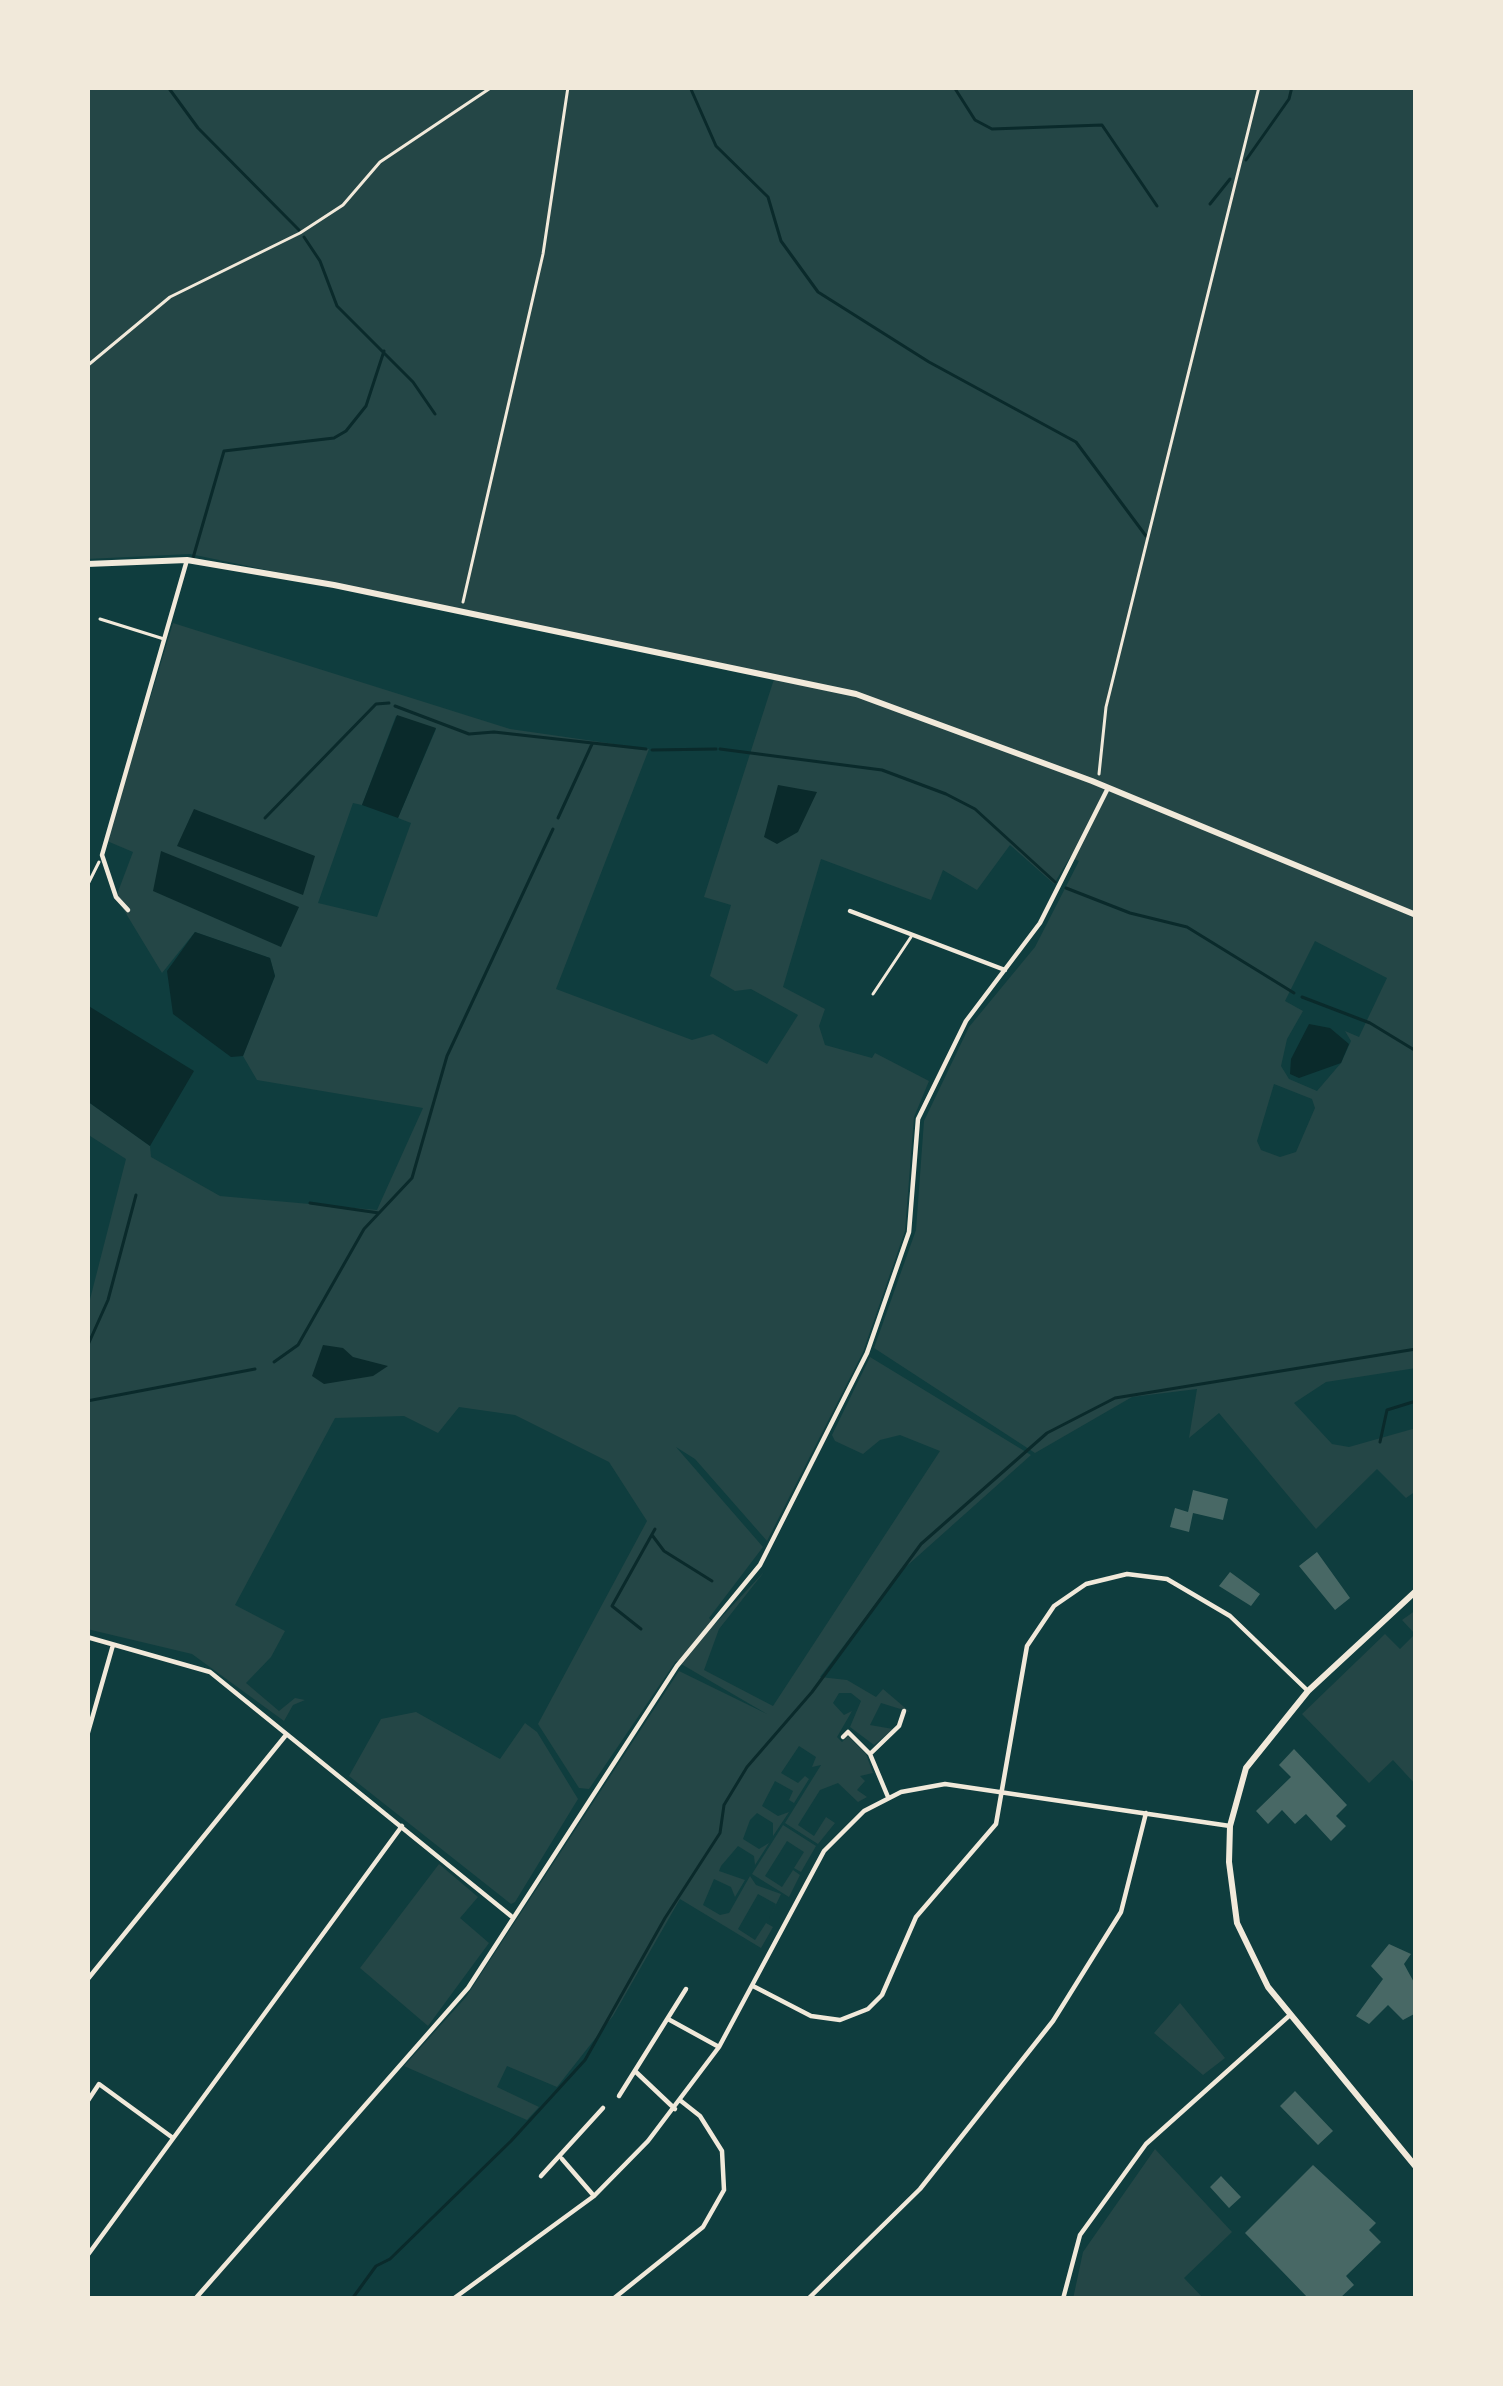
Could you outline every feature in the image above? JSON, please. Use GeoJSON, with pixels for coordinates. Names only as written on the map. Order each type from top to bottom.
{"type":"FeatureCollection","features":[{"type":"Feature","properties":{"kind":"main road"},"geometry":{"type":"LineString","coordinates":[[87,564],[187,560],[856,694],[1103,786],[1416,915]]}},
{"type":"Feature","properties":{"kind":"main road"},"geometry":{"type":"LineString","coordinates":[[1416,1591],[1308,1690],[1246,1768],[1230,1826],[1237,1923],[1250,1955],[1290,2015],[1416,2168]]}},
{"type":"Feature","properties":{"kind":"street"},"geometry":{"type":"LineString","coordinates":[[128,910],[116,897],[102,855],[187,560]]}},
{"type":"Feature","properties":{"kind":"street"},"geometry":{"type":"LineString","coordinates":[[195,2299],[468,1988],[677,1666],[770,1548],[867,1353],[902,1255],[911,1217],[918,1119],[966,1021],[1033,935],[1076,859],[1103,786]]}},
{"type":"Feature","properties":{"kind":"street"},"geometry":{"type":"LineString","coordinates":[[850,910],[1005,970]]}},
{"type":"Feature","properties":{"kind":"street"},"geometry":{"type":"LineString","coordinates":[[753,1986],[822,2019],[840,2020],[868,2009],[888,1985],[916,1918],[980,1849],[996,1824],[1027,1646],[1054,1606],[1099,1580],[1149,1576],[1201,1596],[1264,1643],[1308,1690]]}},
{"type":"Feature","properties":{"kind":"street"},"geometry":{"type":"LineString","coordinates":[[87,1637],[209,1672],[512,1916]]}},
{"type":"Feature","properties":{"kind":"street"},"geometry":{"type":"LineString","coordinates":[[87,1736],[113,1645]]}},
{"type":"Feature","properties":{"kind":"street"},"geometry":{"type":"LineString","coordinates":[[899,1726],[904,1712]]}},
{"type":"Feature","properties":{"kind":"street"},"geometry":{"type":"LineString","coordinates":[[870,1754],[909,1720]]}},
{"type":"Feature","properties":{"kind":"street"},"geometry":{"type":"LineString","coordinates":[[843,1737],[848,1732],[870,1754],[888,1797]]}},
{"type":"Feature","properties":{"kind":"street"},"geometry":{"type":"LineString","coordinates":[[87,1980],[286,1735]]}},
{"type":"Feature","properties":{"kind":"street"},"geometry":{"type":"LineString","coordinates":[[453,2299],[593,2196],[681,2101],[719,2047],[824,1851],[850,1822],[888,1797],[946,1784],[1230,1826]]}},
{"type":"Feature","properties":{"kind":"street"},"geometry":{"type":"LineString","coordinates":[[808,2299],[941,2165],[1066,2002],[1121,1912],[1146,1813]]}},
{"type":"Feature","properties":{"kind":"street"},"geometry":{"type":"LineString","coordinates":[[87,2255],[402,1826]]}},
{"type":"Feature","properties":{"kind":"street"},"geometry":{"type":"LineString","coordinates":[[619,2096],[686,1989]]}},
{"type":"Feature","properties":{"kind":"street"},"geometry":{"type":"LineString","coordinates":[[1063,2299],[1080,2235],[1146,2144],[1290,2015]]}},
{"type":"Feature","properties":{"kind":"street"},"geometry":{"type":"LineString","coordinates":[[668,2019],[719,2047]]}},
{"type":"Feature","properties":{"kind":"street"},"geometry":{"type":"LineString","coordinates":[[636,2072],[674,2109]]}},
{"type":"Feature","properties":{"kind":"street"},"geometry":{"type":"LineString","coordinates":[[87,2102],[99,2084],[173,2138]]}},
{"type":"Feature","properties":{"kind":"street"},"geometry":{"type":"LineString","coordinates":[[613,2299],[718,2208],[727,2165],[700,2116],[681,2101]]}},
{"type":"Feature","properties":{"kind":"street"},"geometry":{"type":"LineString","coordinates":[[541,2176],[603,2108]]}},
{"type":"Feature","properties":{"kind":"street"},"geometry":{"type":"LineString","coordinates":[[560,2157],[593,2196]]}},
{"type":"Feature","properties":{"kind":"lane"},"geometry":{"type":"LineString","coordinates":[[100,619],[166,640]]}},
{"type":"Feature","properties":{"kind":"lane"},"geometry":{"type":"LineString","coordinates":[[873,994],[911,937]]}},
{"type":"Feature","properties":{"kind":"path"},"geometry":{"type":"LineString","coordinates":[[87,367],[170,297],[300,233],[343,205],[380,162],[492,87]]}},
{"type":"Feature","properties":{"kind":"path"},"geometry":{"type":"LineString","coordinates":[[460,613],[543,254],[568,87]]}},
{"type":"Feature","properties":{"kind":"path"},"geometry":{"type":"LineString","coordinates":[[1103,786],[1106,706],[1258,87]]}},
{"type":"Feature","properties":{"kind":"path"},"geometry":{"type":"LineString","coordinates":[[87,886],[102,855]]}},
{"type":"Feature","properties":{"kind":"shaded area"},"geometry":{"type":"Polygon","coordinates":[[[87,87],[1416,87],[1416,1368],[1326,1382],[1294,1403],[1332,1444],[1349,1447],[1416,1428],[1416,1491],[1406,1498],[1377,1469],[1316,1529],[1219,1413],[1189,1438],[1197,1389],[1132,1397],[1035,1453],[874,1348],[916,1230],[924,1121],[969,1027],[1035,947],[1079,861],[1070,857],[1054,884],[1010,845],[977,890],[943,870],[931,900],[821,859],[783,987],[825,1009],[819,1026],[825,1045],[872,1058],[875,1053],[929,1081],[914,1117],[905,1231],[863,1352],[767,1541],[695,1459],[676,1447],[763,1547],[709,1618],[715,1624],[764,1572],[719,1629],[704,1670],[773,1706],[940,1451],[900,1435],[880,1440],[863,1454],[835,1441],[832,1435],[870,1357],[1031,1455],[900,1572],[820,1677],[847,1680],[876,1697],[883,1689],[910,1712],[881,1703],[870,1725],[893,1729],[874,1745],[850,1727],[861,1701],[851,1693],[839,1693],[833,1703],[844,1715],[852,1711],[837,1737],[842,1742],[848,1736],[866,1754],[873,1773],[860,1776],[865,1781],[857,1790],[867,1797],[858,1802],[838,1783],[820,1790],[798,1825],[814,1836],[826,1817],[835,1823],[818,1844],[785,1823],[821,1765],[812,1767],[816,1757],[799,1746],[781,1773],[798,1783],[805,1776],[809,1779],[794,1803],[789,1800],[793,1791],[775,1781],[762,1806],[778,1816],[789,1812],[773,1836],[773,1823],[757,1813],[750,1820],[743,1839],[759,1849],[769,1843],[755,1865],[754,1856],[738,1846],[719,1871],[745,1880],[735,1897],[731,1887],[714,1879],[703,1905],[720,1915],[729,1913],[750,1876],[756,1885],[781,1894],[769,1919],[776,1904],[758,1894],[738,1929],[755,1940],[766,1923],[773,1927],[761,1948],[680,1899],[613,2016],[557,2087],[507,2066],[497,2087],[539,2107],[527,2120],[404,2066],[466,1997],[679,1671],[767,1714],[676,1661],[589,1789],[579,1788],[538,1724],[647,1521],[609,1462],[515,1415],[459,1407],[438,1433],[404,1416],[335,1418],[235,1605],[285,1631],[271,1657],[246,1683],[279,1711],[295,1698],[305,1700],[293,1705],[284,1721],[192,1654],[87,1629],[87,1311],[126,1159],[87,1134],[87,1101],[150,1146],[151,1157],[220,1196],[377,1210],[423,1108],[257,1080],[243,1056],[275,976],[270,958],[195,932],[162,973],[116,897],[133,852],[107,841],[173,623],[510,729],[649,749],[556,989],[692,1040],[713,1034],[767,1064],[798,1015],[751,989],[735,991],[710,976],[731,905],[704,897],[775,676],[190,554],[87,559],[87,87]],[[396,716],[362,805],[353,803],[318,903],[377,917],[411,823],[398,818],[436,729],[396,716]],[[1315,941],[1285,1001],[1303,1011],[1287,1039],[1281,1066],[1289,1079],[1317,1091],[1341,1063],[1351,1041],[1345,1031],[1359,1037],[1387,978],[1315,941]],[[1274,1084],[1257,1141],[1261,1150],[1280,1157],[1296,1152],[1315,1108],[1312,1099],[1274,1084]]]}},
{"type":"Feature","properties":{"kind":"shaded area"},"geometry":{"type":"Polygon","coordinates":[[[397,715],[436,728],[398,818],[362,805],[397,715]]]}},
{"type":"Feature","properties":{"kind":"shaded area"},"geometry":{"type":"Polygon","coordinates":[[[778,785],[817,792],[798,832],[777,844],[764,837],[778,785]]]}},
{"type":"Feature","properties":{"kind":"shaded area"},"geometry":{"type":"Polygon","coordinates":[[[194,809],[315,856],[303,895],[177,846],[194,809]]]}},
{"type":"Feature","properties":{"kind":"shaded area"},"geometry":{"type":"Polygon","coordinates":[[[161,851],[299,907],[281,947],[153,891],[161,851]]]}},
{"type":"Feature","properties":{"kind":"shaded area"},"geometry":{"type":"Polygon","coordinates":[[[195,932],[270,958],[275,976],[243,1056],[231,1057],[173,1014],[167,971],[195,932]]]}},
{"type":"Feature","properties":{"kind":"shaded area"},"geometry":{"type":"Polygon","coordinates":[[[87,1005],[194,1071],[150,1146],[87,1101],[87,1005]]]}},
{"type":"Feature","properties":{"kind":"shaded area"},"geometry":{"type":"Polygon","coordinates":[[[1309,1024],[1330,1028],[1349,1044],[1341,1063],[1299,1078],[1290,1074],[1291,1059],[1309,1024]]]}},
{"type":"Feature","properties":{"kind":"shaded area"},"geometry":{"type":"Polygon","coordinates":[[[323,1345],[388,1366],[373,1376],[324,1384],[312,1376],[323,1345]]]}},
{"type":"Feature","properties":{"kind":"shaded area"},"geometry":{"type":"Polygon","coordinates":[[[1416,1610],[1416,1785],[1393,1760],[1369,1783],[1302,1714],[1385,1634],[1400,1649],[1415,1634],[1402,1620],[1416,1610]]]}},
{"type":"Feature","properties":{"kind":"shaded area"},"geometry":{"type":"Polygon","coordinates":[[[416,1712],[500,1759],[525,1723],[537,1732],[578,1799],[515,1902],[511,1904],[349,1776],[381,1719],[416,1712]]]}},
{"type":"Feature","properties":{"kind":"shaded area"},"geometry":{"type":"Polygon","coordinates":[[[783,1825],[816,1846],[801,1872],[794,1868],[804,1852],[787,1841],[765,1876],[782,1887],[793,1870],[800,1875],[789,1897],[752,1874],[783,1825]]]}},
{"type":"Feature","properties":{"kind":"shaded area"},"geometry":{"type":"Polygon","coordinates":[[[439,1864],[478,1897],[460,1918],[489,1943],[428,2026],[360,1968],[439,1864]]]}},
{"type":"Feature","properties":{"kind":"shaded area"},"geometry":{"type":"Polygon","coordinates":[[[1180,2003],[1225,2058],[1203,2075],[1154,2033],[1180,2003]]]}},
{"type":"Feature","properties":{"kind":"shaded area"},"geometry":{"type":"Polygon","coordinates":[[[1155,2149],[1232,2232],[1184,2278],[1204,2299],[1073,2299],[1083,2252],[1155,2149]]]}},
{"type":"Feature","properties":{"kind":"building"},"geometry":{"type":"Polygon","coordinates":[[[1193,1490],[1228,1499],[1223,1520],[1193,1513],[1189,1532],[1170,1527],[1175,1508],[1188,1512],[1193,1490]]]}},
{"type":"Feature","properties":{"kind":"building"},"geometry":{"type":"Polygon","coordinates":[[[1317,1552],[1350,1598],[1335,1610],[1299,1566],[1317,1552]]]}},
{"type":"Feature","properties":{"kind":"building"},"geometry":{"type":"Polygon","coordinates":[[[1230,1572],[1260,1594],[1251,1606],[1219,1586],[1230,1572]]]}},
{"type":"Feature","properties":{"kind":"building"},"geometry":{"type":"Polygon","coordinates":[[[1294,1749],[1347,1805],[1336,1816],[1346,1826],[1331,1841],[1306,1814],[1295,1824],[1282,1810],[1268,1824],[1256,1811],[1291,1777],[1279,1765],[1294,1749]]]}},
{"type":"Feature","properties":{"kind":"building"},"geometry":{"type":"Polygon","coordinates":[[[1389,1944],[1411,1954],[1404,1964],[1416,1986],[1416,2013],[1403,2020],[1388,2005],[1369,2024],[1356,2016],[1383,1979],[1371,1966],[1389,1944]]]}},
{"type":"Feature","properties":{"kind":"building"},"geometry":{"type":"Polygon","coordinates":[[[1295,2091],[1333,2131],[1318,2145],[1280,2106],[1295,2091]]]}},
{"type":"Feature","properties":{"kind":"building"},"geometry":{"type":"Polygon","coordinates":[[[1313,2165],[1376,2223],[1369,2230],[1381,2242],[1346,2276],[1354,2285],[1339,2299],[1309,2299],[1245,2233],[1313,2165]]]}},
{"type":"Feature","properties":{"kind":"building"},"geometry":{"type":"Polygon","coordinates":[[[1221,2176],[1241,2197],[1229,2208],[1210,2187],[1221,2176]]]}},
{"type":"Feature","properties":{"kind":"waterway"},"geometry":{"type":"LineString","coordinates":[[168,87],[198,128],[299,230]]}},
{"type":"Feature","properties":{"kind":"waterway"},"geometry":{"type":"LineString","coordinates":[[690,87],[716,146],[768,197],[781,241],[818,292],[929,362],[1076,442],[1146,536]]}},
{"type":"Feature","properties":{"kind":"waterway"},"geometry":{"type":"LineString","coordinates":[[954,87],[975,120],[992,129],[1102,125],[1157,206]]}},
{"type":"Feature","properties":{"kind":"waterway"},"geometry":{"type":"LineString","coordinates":[[1246,160],[1289,99],[1292,87]]}},
{"type":"Feature","properties":{"kind":"waterway"},"geometry":{"type":"LineString","coordinates":[[1210,204],[1230,179]]}},
{"type":"Feature","properties":{"kind":"waterway"},"geometry":{"type":"LineString","coordinates":[[304,237],[320,261],[337,306],[413,382],[435,414]]}},
{"type":"Feature","properties":{"kind":"waterway"},"geometry":{"type":"LineString","coordinates":[[193,558],[224,451],[334,438],[346,431],[366,406],[384,351]]}},
{"type":"Feature","properties":{"kind":"waterway"},"geometry":{"type":"LineString","coordinates":[[265,818],[376,704],[389,703]]}},
{"type":"Feature","properties":{"kind":"waterway"},"geometry":{"type":"LineString","coordinates":[[395,706],[469,734],[494,732],[646,749]]}},
{"type":"Feature","properties":{"kind":"waterway"},"geometry":{"type":"LineString","coordinates":[[558,818],[592,744]]}},
{"type":"Feature","properties":{"kind":"waterway"},"geometry":{"type":"LineString","coordinates":[[652,750],[716,749]]}},
{"type":"Feature","properties":{"kind":"waterway"},"geometry":{"type":"LineString","coordinates":[[720,749],[882,770],[946,794],[975,809],[1055,882]]}},
{"type":"Feature","properties":{"kind":"waterway"},"geometry":{"type":"LineString","coordinates":[[274,1362],[298,1345],[364,1229],[412,1178],[447,1056],[553,829]]}},
{"type":"Feature","properties":{"kind":"waterway"},"geometry":{"type":"LineString","coordinates":[[1066,888],[1130,913],[1187,927],[1294,993]]}},
{"type":"Feature","properties":{"kind":"waterway"},"geometry":{"type":"LineString","coordinates":[[1302,997],[1370,1023],[1416,1051]]}},
{"type":"Feature","properties":{"kind":"waterway"},"geometry":{"type":"LineString","coordinates":[[87,1347],[108,1300],[136,1195]]}},
{"type":"Feature","properties":{"kind":"waterway"},"geometry":{"type":"LineString","coordinates":[[310,1203],[379,1213]]}},
{"type":"Feature","properties":{"kind":"waterway"},"geometry":{"type":"LineString","coordinates":[[352,2299],[376,2266],[390,2259],[511,2141],[585,2060],[665,1918],[720,1833],[724,1805],[747,1767],[812,1692],[921,1544],[1047,1433],[1115,1398],[1416,1349]]}},
{"type":"Feature","properties":{"kind":"waterway"},"geometry":{"type":"LineString","coordinates":[[87,1401],[255,1369]]}},
{"type":"Feature","properties":{"kind":"waterway"},"geometry":{"type":"LineString","coordinates":[[1380,1442],[1387,1410],[1416,1401]]}},
{"type":"Feature","properties":{"kind":"waterway"},"geometry":{"type":"LineString","coordinates":[[641,1629],[612,1606],[655,1529]]}},
{"type":"Feature","properties":{"kind":"waterway"},"geometry":{"type":"LineString","coordinates":[[652,1535],[664,1551],[712,1581]]}}]}
